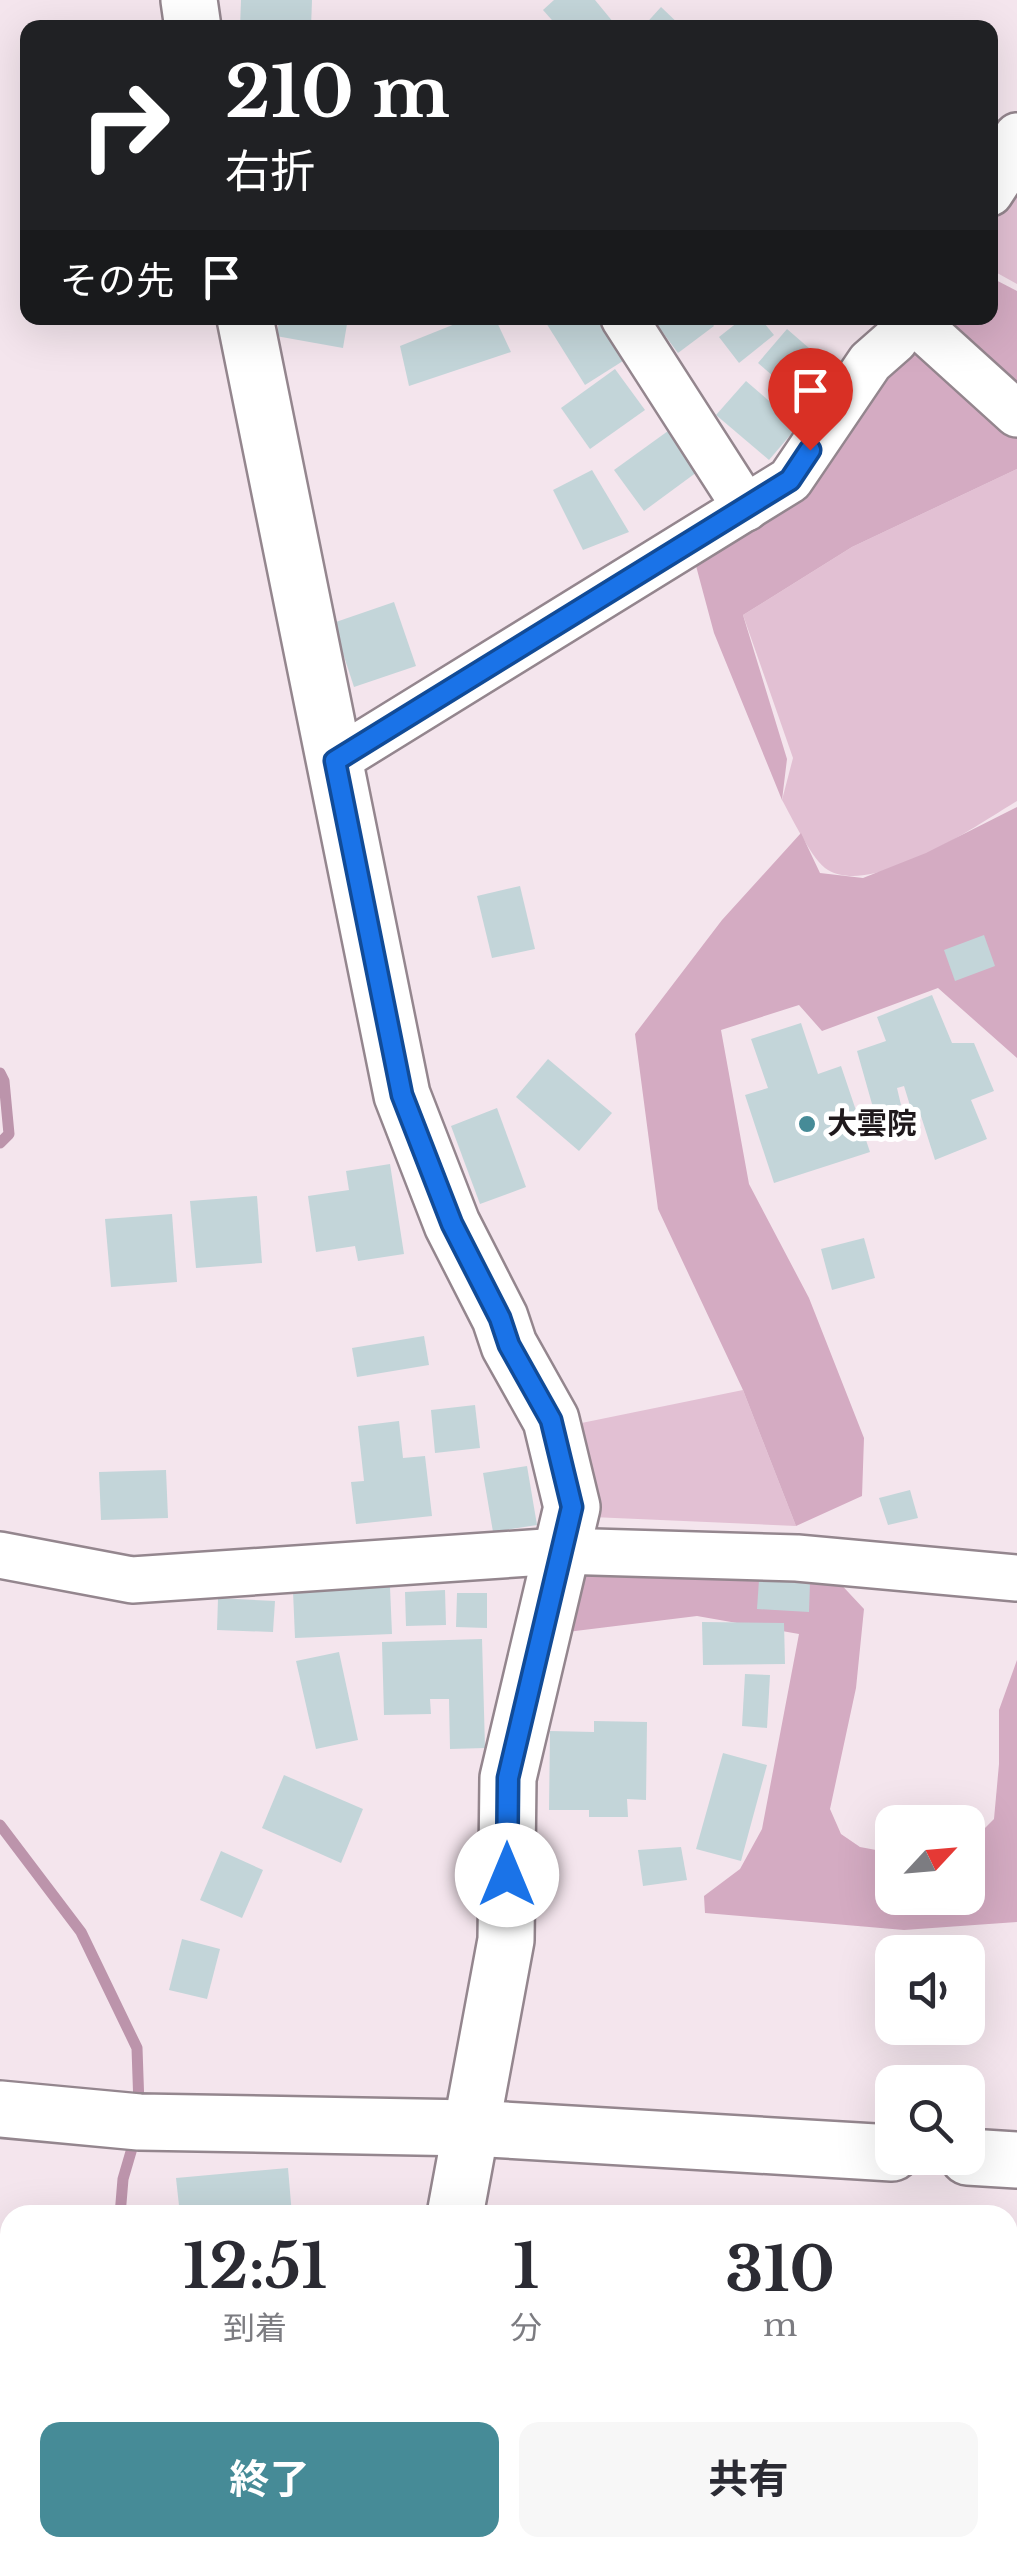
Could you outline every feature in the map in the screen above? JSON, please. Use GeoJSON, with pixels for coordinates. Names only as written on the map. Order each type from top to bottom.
{"type":"FeatureCollection","features":[{"type":"Feature","properties":{"kind":"street"},"geometry":{"type":"LineString","coordinates":[[998,181],[1008,167],[1017,136]]}},
{"type":"Feature","properties":{"kind":"street"},"geometry":{"type":"LineString","coordinates":[[247,325],[402,1095],[452,1224],[500,1318],[509,1345],[551,1420],[572,1507],[508,1778],[506,1940],[457,2205]]}},
{"type":"Feature","properties":{"kind":"street"},"geometry":{"type":"LineString","coordinates":[[628,325],[746,508]]}},
{"type":"Feature","properties":{"kind":"street"},"geometry":{"type":"LineString","coordinates":[[335,761],[790,480],[870,362],[895,340],[905,325]]}},
{"type":"Feature","properties":{"kind":"street"},"geometry":{"type":"LineString","coordinates":[[917,325],[1017,414]]}},
{"type":"Feature","properties":{"kind":"street"},"geometry":{"type":"LineString","coordinates":[[0,1554],[132,1580],[559,1551],[796,1558],[1017,1578]]}},
{"type":"Feature","properties":{"kind":"street"},"geometry":{"type":"LineString","coordinates":[[0,2110],[139,2122],[472,2128],[875,2152]]}},
{"type":"Feature","properties":{"kind":"street"},"geometry":{"type":"LineString","coordinates":[[985,2159],[1017,2160]]}},
{"type":"Feature","properties":{"kind":"shaded area"},"geometry":{"type":"Polygon","coordinates":[[[1017,136],[1017,284],[998,273],[998,178],[1017,136]]]}},
{"type":"Feature","properties":{"kind":"shaded area"},"geometry":{"type":"Polygon","coordinates":[[[998,281],[1017,291],[1017,469],[852,547],[743,615],[787,759],[782,800],[714,633],[692,551],[909,325],[998,325],[998,281]]]}},
{"type":"Feature","properties":{"kind":"shaded area"},"geometry":{"type":"Polygon","coordinates":[[[1017,469],[1017,801],[925,855],[897,866],[848,876],[828,870],[809,849],[782,800],[793,758],[743,615],[852,547],[1017,469]]]}},
{"type":"Feature","properties":{"kind":"shaded area"},"geometry":{"type":"Polygon","coordinates":[[[1017,807],[1017,1058],[938,988],[822,1031],[799,1005],[721,1030],[749,1184],[809,1298],[864,1438],[862,1496],[796,1526],[743,1390],[658,1209],[635,1034],[722,920],[801,833],[820,873],[863,878],[926,853],[1017,807]]]}},
{"type":"Feature","properties":{"kind":"shaded area"},"geometry":{"type":"Polygon","coordinates":[[[743,1390],[796,1526],[569,1516],[557,1428],[743,1390]]]}},
{"type":"Feature","properties":{"kind":"shaded area"},"geometry":{"type":"Polygon","coordinates":[[[583,1552],[835,1578],[864,1609],[856,1688],[830,1809],[841,1834],[860,1847],[875,1850],[875,1915],[985,1915],[985,1828],[994,1819],[999,1710],[1017,1660],[1017,1922],[904,1930],[705,1913],[704,1896],[740,1869],[762,1829],[799,1634],[697,1616],[559,1633],[583,1552]]]}},
{"type":"Feature","properties":{"kind":"building"},"geometry":{"type":"Polygon","coordinates":[[[241,0],[312,0],[311,20],[240,20],[241,0]]]}},
{"type":"Feature","properties":{"kind":"building"},"geometry":{"type":"Polygon","coordinates":[[[554,0],[595,0],[611,20],[552,20],[543,10],[554,0]]]}},
{"type":"Feature","properties":{"kind":"building"},"geometry":{"type":"Polygon","coordinates":[[[661,7],[675,20],[649,20],[661,7]]]}},
{"type":"Feature","properties":{"kind":"building"},"geometry":{"type":"Polygon","coordinates":[[[278,325],[347,325],[343,348],[276,336],[278,325]]]}},
{"type":"Feature","properties":{"kind":"building"},"geometry":{"type":"Polygon","coordinates":[[[452,325],[498,325],[511,352],[409,386],[400,346],[452,325]]]}},
{"type":"Feature","properties":{"kind":"building"},"geometry":{"type":"Polygon","coordinates":[[[547,325],[615,325],[634,354],[585,385],[547,325]]]}},
{"type":"Feature","properties":{"kind":"building"},"geometry":{"type":"Polygon","coordinates":[[[657,325],[713,325],[714,326],[678,353],[657,325]]]}},
{"type":"Feature","properties":{"kind":"building"},"geometry":{"type":"Polygon","coordinates":[[[734,325],[766,325],[774,335],[739,363],[719,337],[734,325]]]}},
{"type":"Feature","properties":{"kind":"building"},"geometry":{"type":"Polygon","coordinates":[[[787,329],[839,374],[810,408],[758,363],[787,329]]]}},
{"type":"Feature","properties":{"kind":"building"},"geometry":{"type":"Polygon","coordinates":[[[615,369],[645,410],[590,449],[561,408],[615,369]]]}},
{"type":"Feature","properties":{"kind":"building"},"geometry":{"type":"Polygon","coordinates":[[[746,381],[798,426],[769,460],[716,415],[746,381]]]}},
{"type":"Feature","properties":{"kind":"building"},"geometry":{"type":"Polygon","coordinates":[[[668,431],[697,472],[644,511],[614,470],[668,431]]]}},
{"type":"Feature","properties":{"kind":"building"},"geometry":{"type":"Polygon","coordinates":[[[592,470],[629,532],[583,550],[553,490],[592,470]]]}},
{"type":"Feature","properties":{"kind":"building"},"geometry":{"type":"Polygon","coordinates":[[[394,602],[416,666],[354,687],[333,623],[394,602]]]}},
{"type":"Feature","properties":{"kind":"building"},"geometry":{"type":"Polygon","coordinates":[[[520,886],[535,949],[492,958],[477,896],[520,886]]]}},
{"type":"Feature","properties":{"kind":"building"},"geometry":{"type":"Polygon","coordinates":[[[984,935],[995,966],[955,981],[944,950],[984,935]]]}},
{"type":"Feature","properties":{"kind":"building"},"geometry":{"type":"Polygon","coordinates":[[[932,995],[952,1043],[974,1043],[994,1091],[971,1100],[987,1139],[935,1160],[920,1113],[912,1112],[904,1086],[897,1088],[901,1105],[874,1111],[857,1051],[886,1041],[877,1017],[932,995]]]}},
{"type":"Feature","properties":{"kind":"building","name":"大雲院"},"geometry":{"type":"Polygon","coordinates":[[[801,1023],[818,1074],[841,1066],[870,1152],[774,1183],[745,1095],[768,1088],[751,1039],[801,1023]]]}},
{"type":"Feature","properties":{"kind":"building"},"geometry":{"type":"Polygon","coordinates":[[[548,1059],[612,1113],[579,1151],[516,1097],[548,1059]]]}},
{"type":"Feature","properties":{"kind":"building"},"geometry":{"type":"Polygon","coordinates":[[[497,1108],[526,1187],[480,1204],[451,1126],[497,1108]]]}},
{"type":"Feature","properties":{"kind":"building"},"geometry":{"type":"Polygon","coordinates":[[[390,1164],[404,1254],[358,1261],[355,1246],[316,1252],[308,1196],[349,1190],[346,1171],[390,1164]]]}},
{"type":"Feature","properties":{"kind":"building"},"geometry":{"type":"Polygon","coordinates":[[[257,1196],[262,1263],[196,1268],[190,1201],[257,1196]]]}},
{"type":"Feature","properties":{"kind":"building"},"geometry":{"type":"Polygon","coordinates":[[[172,1214],[177,1282],[111,1287],[105,1219],[172,1214]]]}},
{"type":"Feature","properties":{"kind":"building"},"geometry":{"type":"Polygon","coordinates":[[[864,1238],[875,1278],[832,1290],[821,1249],[864,1238]]]}},
{"type":"Feature","properties":{"kind":"building"},"geometry":{"type":"Polygon","coordinates":[[[424,1336],[429,1365],[357,1377],[352,1348],[424,1336]]]}},
{"type":"Feature","properties":{"kind":"building"},"geometry":{"type":"Polygon","coordinates":[[[475,1405],[480,1448],[435,1453],[431,1410],[475,1405]]]}},
{"type":"Feature","properties":{"kind":"building"},"geometry":{"type":"Polygon","coordinates":[[[399,1421],[403,1458],[425,1456],[432,1516],[356,1524],[351,1482],[364,1481],[358,1426],[399,1421]]]}},
{"type":"Feature","properties":{"kind":"building"},"geometry":{"type":"Polygon","coordinates":[[[527,1466],[537,1525],[493,1532],[483,1473],[527,1466]]]}},
{"type":"Feature","properties":{"kind":"building"},"geometry":{"type":"Polygon","coordinates":[[[166,1470],[168,1518],[101,1520],[99,1472],[166,1470]]]}},
{"type":"Feature","properties":{"kind":"building"},"geometry":{"type":"Polygon","coordinates":[[[910,1490],[918,1518],[888,1525],[879,1498],[910,1490]]]}},
{"type":"Feature","properties":{"kind":"building"},"geometry":{"type":"Polygon","coordinates":[[[759,1580],[810,1582],[809,1612],[757,1609],[759,1580]]]}},
{"type":"Feature","properties":{"kind":"building"},"geometry":{"type":"Polygon","coordinates":[[[390,1587],[392,1634],[295,1638],[293,1591],[390,1587]]]}},
{"type":"Feature","properties":{"kind":"building"},"geometry":{"type":"Polygon","coordinates":[[[445,1590],[446,1625],[406,1626],[405,1592],[445,1590]]]}},
{"type":"Feature","properties":{"kind":"building"},"geometry":{"type":"Polygon","coordinates":[[[457,1593],[487,1593],[487,1628],[456,1627],[457,1593]]]}},
{"type":"Feature","properties":{"kind":"building"},"geometry":{"type":"Polygon","coordinates":[[[218,1598],[275,1601],[273,1632],[217,1630],[218,1598]]]}},
{"type":"Feature","properties":{"kind":"building"},"geometry":{"type":"Polygon","coordinates":[[[702,1622],[784,1623],[785,1664],[703,1665],[702,1622]]]}},
{"type":"Feature","properties":{"kind":"building"},"geometry":{"type":"Polygon","coordinates":[[[482,1639],[485,1748],[450,1749],[449,1699],[430,1699],[431,1714],[384,1715],[382,1642],[482,1639]]]}},
{"type":"Feature","properties":{"kind":"building"},"geometry":{"type":"Polygon","coordinates":[[[339,1652],[358,1740],[316,1749],[296,1661],[339,1652]]]}},
{"type":"Feature","properties":{"kind":"building"},"geometry":{"type":"Polygon","coordinates":[[[745,1674],[770,1675],[767,1728],[742,1726],[745,1674]]]}},
{"type":"Feature","properties":{"kind":"building"},"geometry":{"type":"Polygon","coordinates":[[[594,1721],[647,1722],[646,1800],[627,1799],[628,1817],[589,1817],[589,1810],[549,1810],[550,1731],[594,1732],[594,1721]]]}},
{"type":"Feature","properties":{"kind":"building"},"geometry":{"type":"Polygon","coordinates":[[[723,1753],[767,1765],[741,1861],[696,1849],[723,1753]]]}},
{"type":"Feature","properties":{"kind":"building"},"geometry":{"type":"Polygon","coordinates":[[[284,1775],[363,1809],[341,1863],[262,1828],[284,1775]]]}},
{"type":"Feature","properties":{"kind":"building"},"geometry":{"type":"Polygon","coordinates":[[[681,1847],[687,1880],[643,1886],[638,1850],[681,1847]]]}},
{"type":"Feature","properties":{"kind":"building"},"geometry":{"type":"Polygon","coordinates":[[[221,1851],[263,1870],[242,1918],[200,1900],[221,1851]]]}},
{"type":"Feature","properties":{"kind":"building"},"geometry":{"type":"Polygon","coordinates":[[[182,1939],[220,1949],[207,1999],[169,1990],[182,1939]]]}},
{"type":"Feature","properties":{"kind":"building"},"geometry":{"type":"Polygon","coordinates":[[[288,2168],[291,2205],[179,2205],[176,2178],[288,2168]]]}},
{"type":"Feature","properties":{"kind":"waterway"},"geometry":{"type":"LineString","coordinates":[[0,1073],[9,1134],[0,1143]]}},
{"type":"Feature","properties":{"kind":"waterway"},"geometry":{"type":"LineString","coordinates":[[0,1825],[81,1932],[137,2048],[139,2106]]}},
{"type":"Feature","properties":{"kind":"waterway"},"geometry":{"type":"LineString","coordinates":[[121,2205],[123,2179],[135,2138]]}},
{"type":"Feature","properties":{"kind":"place","name":"大雲院"},"geometry":{"type":"Point","coordinates":[807,1124]}},
{"type":"Feature","properties":{"kind":"route"},"geometry":{"type":"LineString","coordinates":[[507,1875],[508,1778],[572,1507],[551,1420],[509,1345],[500,1318],[452,1224],[402,1095],[335,761],[790,480],[810,450]]}}]}
